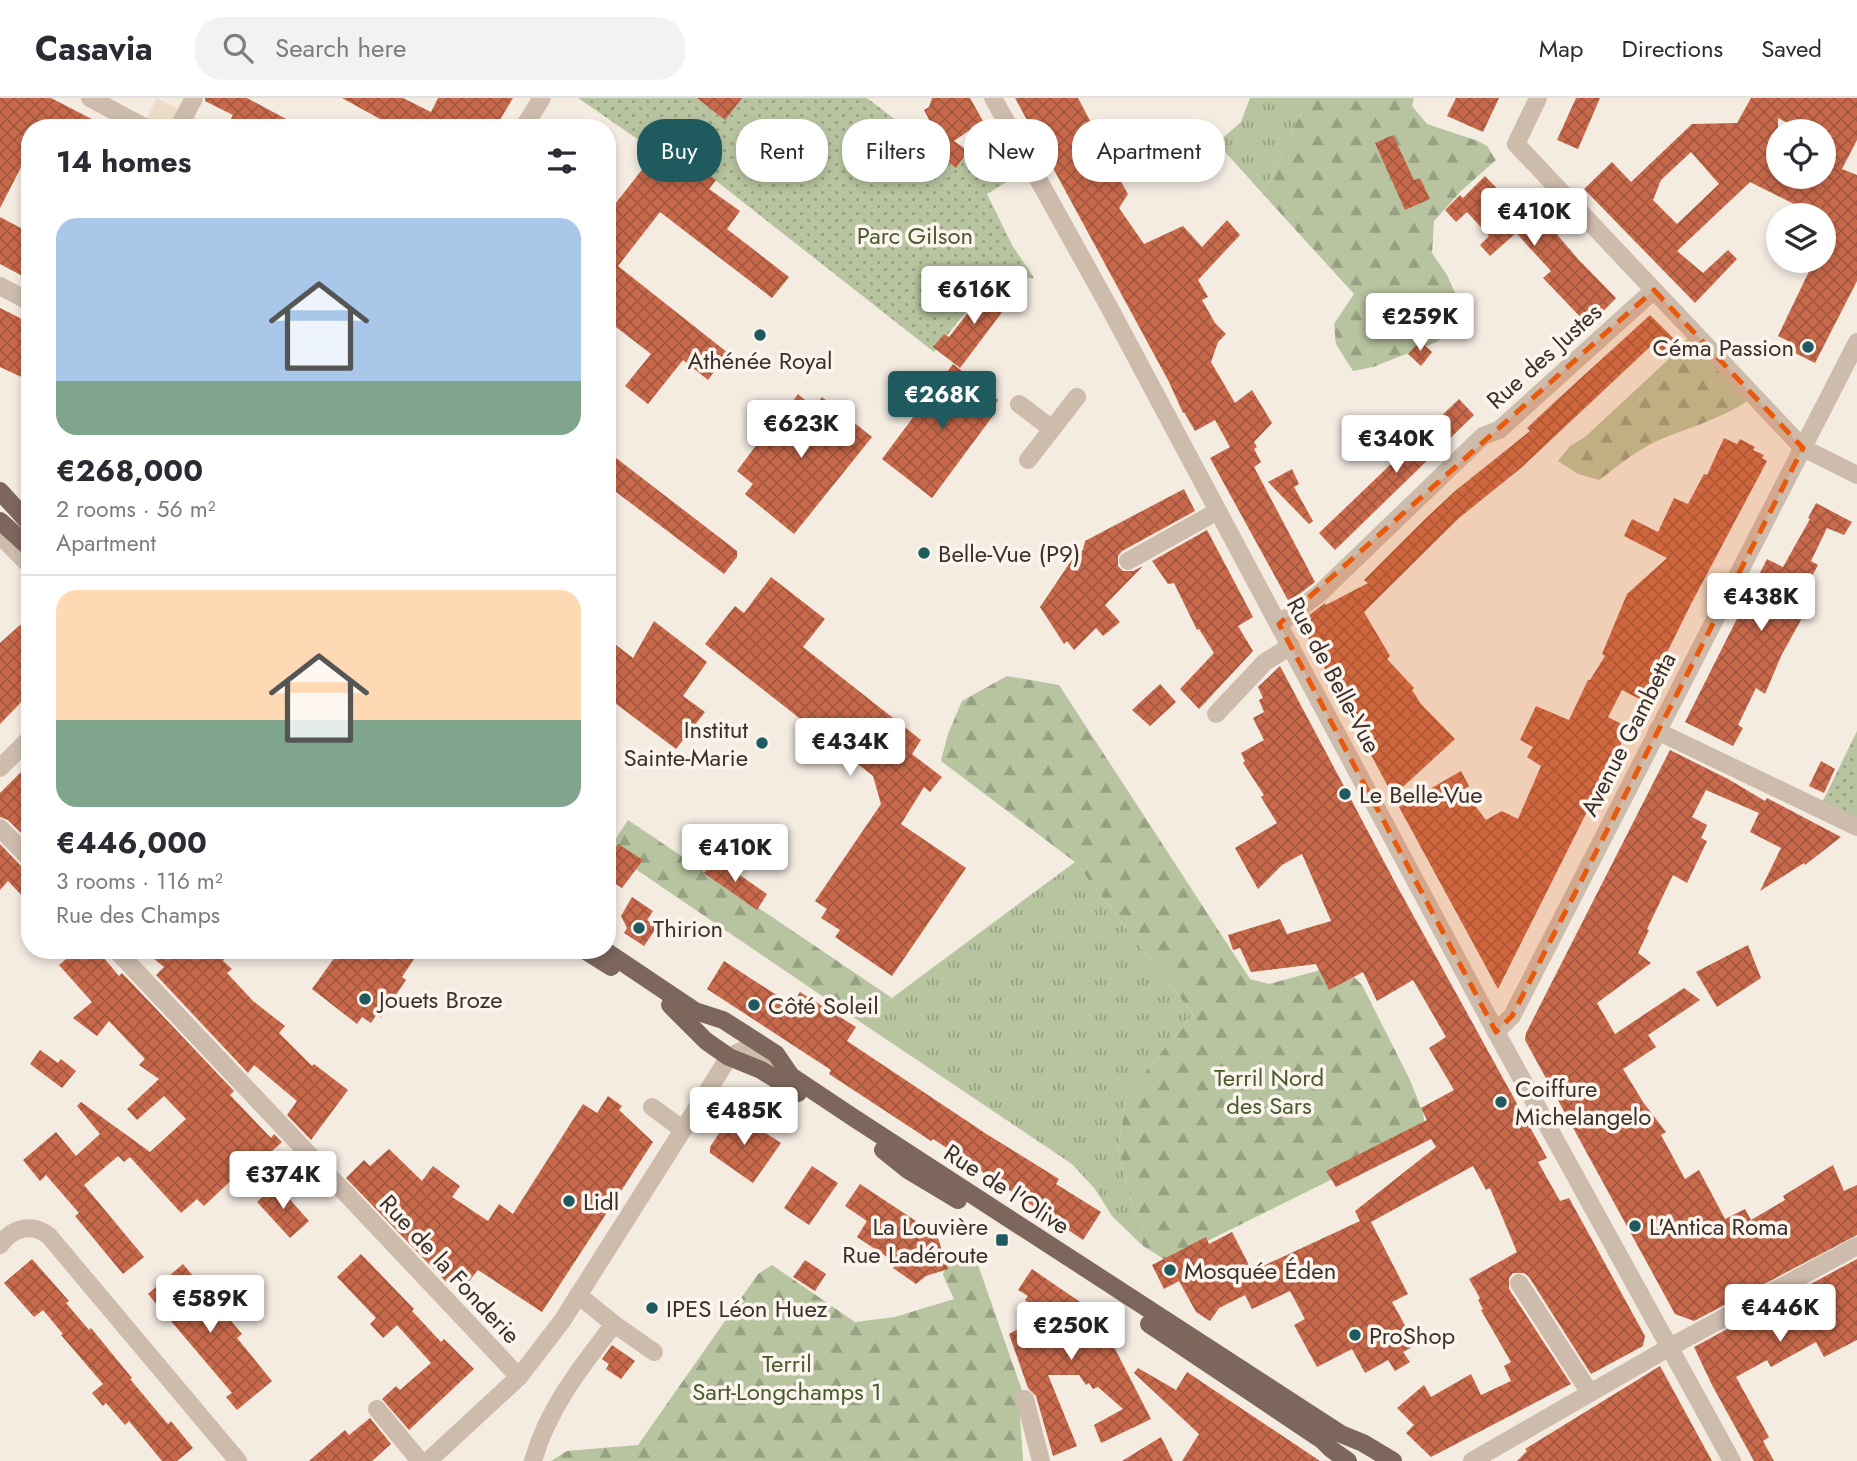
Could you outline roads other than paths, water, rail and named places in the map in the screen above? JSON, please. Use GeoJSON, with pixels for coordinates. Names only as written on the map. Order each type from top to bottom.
{"type":"FeatureCollection","features":[{"type":"Feature","properties":{"kind":"main road"},"geometry":{"type":"LineString","coordinates":[[0,491],[7,508]]}},
{"type":"Feature","properties":{"kind":"main road"},"geometry":{"type":"LineString","coordinates":[[0,521],[21,540]]}},
{"type":"Feature","properties":{"kind":"main road","name":"Rue de l'Olive"},"geometry":{"type":"LineString","coordinates":[[616,958],[695,1011],[723,1020],[776,1054],[789,1073],[1084,1269],[1341,1434],[1363,1443],[1392,1461]]}},
{"type":"Feature","properties":{"kind":"main road","name":"Rue de l'Olive"},"geometry":{"type":"LineString","coordinates":[[598,959],[672,1007],[706,1041],[729,1057],[761,1070],[786,1085],[895,1158],[908,1170],[1036,1250],[1322,1440],[1348,1461]]}},
{"type":"Feature","properties":{"kind":"street"},"geometry":{"type":"LineString","coordinates":[[90,98],[129,119]]}},
{"type":"Feature","properties":{"kind":"street"},"geometry":{"type":"LineString","coordinates":[[183,119],[194,98]]}},
{"type":"Feature","properties":{"kind":"street"},"geometry":{"type":"LineString","coordinates":[[529,119],[542,98]]}},
{"type":"Feature","properties":{"kind":"street","name":"Rue de Belle-Vue"},"geometry":{"type":"LineString","coordinates":[[993,98],[1108,306],[1496,1032],[1732,1461]]}},
{"type":"Feature","properties":{"kind":"street"},"geometry":{"type":"LineString","coordinates":[[1538,98],[1516,144],[1802,448],[1857,475]]}},
{"type":"Feature","properties":{"kind":"street"},"geometry":{"type":"LineString","coordinates":[[0,286],[21,297]]}},
{"type":"Feature","properties":{"kind":"street","name":"Rue des Justes"},"geometry":{"type":"LineString","coordinates":[[1279,624],[1320,593],[1483,436],[1499,430],[1654,290]]}},
{"type":"Feature","properties":{"kind":"street","name":"Avenue Gambetta"},"geometry":{"type":"LineString","coordinates":[[1496,1032],[1511,1016],[1857,342]]}},
{"type":"Feature","properties":{"kind":"street"},"geometry":{"type":"LineString","coordinates":[[1028,460],[1077,397]]}},
{"type":"Feature","properties":{"kind":"street"},"geometry":{"type":"LineString","coordinates":[[1019,404],[1052,429]]}},
{"type":"Feature","properties":{"kind":"street"},"geometry":{"type":"LineString","coordinates":[[1128,562],[1218,511]]}},
{"type":"Feature","properties":{"kind":"street"},"geometry":{"type":"LineString","coordinates":[[0,535],[21,557]]}},
{"type":"Feature","properties":{"kind":"street"},"geometry":{"type":"LineString","coordinates":[[1216,714],[1265,662],[1291,646]]}},
{"type":"Feature","properties":{"kind":"street"},"geometry":{"type":"LineString","coordinates":[[1657,731],[1857,827]]}},
{"type":"Feature","properties":{"kind":"street"},"geometry":{"type":"LineString","coordinates":[[0,768],[21,747]]}},
{"type":"Feature","properties":{"kind":"street"},"geometry":{"type":"LineString","coordinates":[[0,828],[21,850]]}},
{"type":"Feature","properties":{"kind":"street","name":"Rue de la Fonderie"},"geometry":{"type":"LineString","coordinates":[[124,959],[519,1377]]}},
{"type":"Feature","properties":{"kind":"street"},"geometry":{"type":"LineString","coordinates":[[428,1461],[519,1377],[562,1321],[729,1057],[745,1049],[789,1073]]}},
{"type":"Feature","properties":{"kind":"street"},"geometry":{"type":"LineString","coordinates":[[652,1107],[682,1129]]}},
{"type":"Feature","properties":{"kind":"street"},"geometry":{"type":"LineString","coordinates":[[0,1245],[19,1228],[42,1231],[49,1236],[238,1461]]}},
{"type":"Feature","properties":{"kind":"street"},"geometry":{"type":"LineString","coordinates":[[1472,1461],[1670,1348],[1857,1246]]}},
{"type":"Feature","properties":{"kind":"street"},"geometry":{"type":"LineString","coordinates":[[1519,1283],[1590,1394]]}},
{"type":"Feature","properties":{"kind":"street"},"geometry":{"type":"LineString","coordinates":[[578,1295],[654,1352]]}},
{"type":"Feature","properties":{"kind":"street"},"geometry":{"type":"LineString","coordinates":[[533,1461],[545,1427],[564,1392],[614,1324]]}},
{"type":"Feature","properties":{"kind":"street"},"geometry":{"type":"LineString","coordinates":[[1025,1399],[1041,1461]]}},
{"type":"Feature","properties":{"kind":"street"},"geometry":{"type":"LineString","coordinates":[[377,1409],[420,1461]]}},
{"type":"Feature","properties":{"kind":"place","name":"Athénée Royal"},"geometry":{"type":"Point","coordinates":[760,335]}},
{"type":"Feature","properties":{"kind":"place","name":"Céma Passion"},"geometry":{"type":"Point","coordinates":[1808,347]}},
{"type":"Feature","properties":{"kind":"place","name":"Belle-Vue (P9)"},"geometry":{"type":"Point","coordinates":[924,553]}},
{"type":"Feature","properties":{"kind":"place","name":"Institut Sainte-Marie"},"geometry":{"type":"Point","coordinates":[762,743]}},
{"type":"Feature","properties":{"kind":"place","name":"Le Belle-Vue"},"geometry":{"type":"Point","coordinates":[1345,794]}},
{"type":"Feature","properties":{"kind":"place","name":"Thirion"},"geometry":{"type":"Point","coordinates":[639,928]}},
{"type":"Feature","properties":{"kind":"place","name":"Jouets Broze"},"geometry":{"type":"Point","coordinates":[365,999]}},
{"type":"Feature","properties":{"kind":"place","name":"Côté Soleil"},"geometry":{"type":"Point","coordinates":[754,1005]}},
{"type":"Feature","properties":{"kind":"place","name":"Coiffure Michelangelo"},"geometry":{"type":"Point","coordinates":[1501,1102]}},
{"type":"Feature","properties":{"kind":"place","name":"Lidl"},"geometry":{"type":"Point","coordinates":[569,1201]}},
{"type":"Feature","properties":{"kind":"place","name":"L'Antica Roma"},"geometry":{"type":"Point","coordinates":[1635,1226]}},
{"type":"Feature","properties":{"kind":"place","name":"La Louvière Rue Ladéroute"},"geometry":{"type":"Point","coordinates":[1002,1240]}},
{"type":"Feature","properties":{"kind":"place","name":"Mosquée Éden"},"geometry":{"type":"Point","coordinates":[1170,1270]}},
{"type":"Feature","properties":{"kind":"place","name":"IPES Léon Huez"},"geometry":{"type":"Point","coordinates":[652,1308]}},
{"type":"Feature","properties":{"kind":"place","name":"ProShop"},"geometry":{"type":"Point","coordinates":[1355,1335]}},
{"type":"Feature","properties":{"kind":"park label","name":"Parc Gilson"},"geometry":{"type":"Point","coordinates":[915,235]}},
{"type":"Feature","properties":{"kind":"park label","name":"Terril Nord des Sars"},"geometry":{"type":"Point","coordinates":[1269,1091]}},
{"type":"Feature","properties":{"kind":"park label","name":"Terril Sart-Longchamps 1"},"geometry":{"type":"Point","coordinates":[787,1377]}}]}
